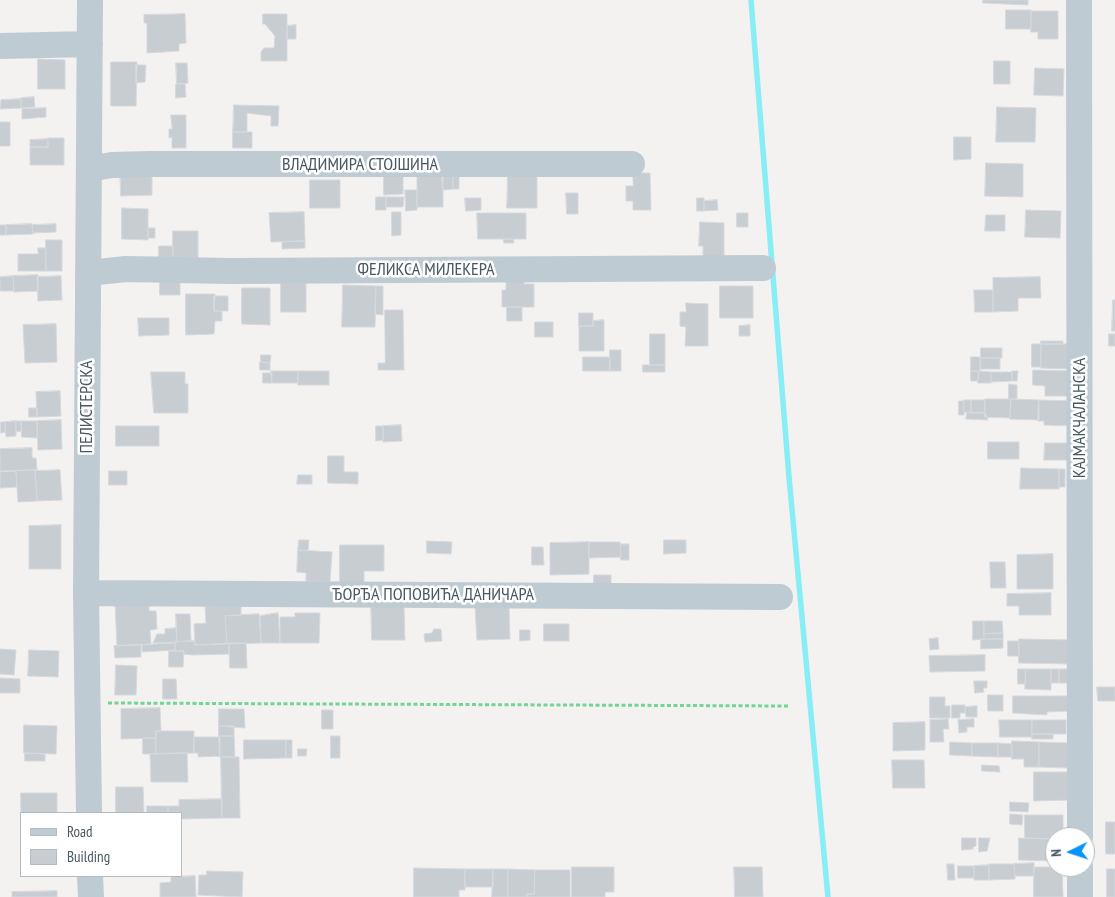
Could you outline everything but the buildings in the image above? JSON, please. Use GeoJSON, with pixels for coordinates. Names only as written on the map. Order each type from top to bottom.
{"type":"FeatureCollection","features":[{"type":"Feature","properties":{"kind":"street","name":"ПЕЛИСТЕРСКА"},"geometry":{"type":"LineString","coordinates":[[89,812],[86,593],[90,0]]}},
{"type":"Feature","properties":{"kind":"street","name":"КАЈМАКЧАЛАНСКА"},"geometry":{"type":"LineString","coordinates":[[1079,0],[1080,827]]}},
{"type":"Feature","properties":{"kind":"street"},"geometry":{"type":"LineString","coordinates":[[0,46],[90,44]]}},
{"type":"Feature","properties":{"kind":"street","name":"ВЛАДИМИРА СТОЈШИНА"},"geometry":{"type":"LineString","coordinates":[[89,169],[112,165],[150,164],[632,164]]}},
{"type":"Feature","properties":{"kind":"street","name":"ФЕЛИКСА МИЛЕКЕРА"},"geometry":{"type":"LineString","coordinates":[[88,273],[126,269],[240,271],[763,268]]}},
{"type":"Feature","properties":{"kind":"street","name":"ЂОРЂА ПОПОВИЋА ДАНИЧАРА"},"geometry":{"type":"LineString","coordinates":[[86,593],[780,597]]}},
{"type":"Feature","properties":{"kind":"street"},"geometry":{"type":"LineString","coordinates":[[90,877],[91,897]]}},
{"type":"Feature","properties":{"kind":"street"},"geometry":{"type":"LineString","coordinates":[[1080,877],[1080,897]]}},
{"type":"Feature","properties":{"kind":"path"},"geometry":{"type":"LineString","coordinates":[[87,703],[790,706]]}},
{"type":"Feature","properties":{"kind":"waterway"},"geometry":{"type":"LineString","coordinates":[[751,0],[789,477],[828,897]]}}]}
